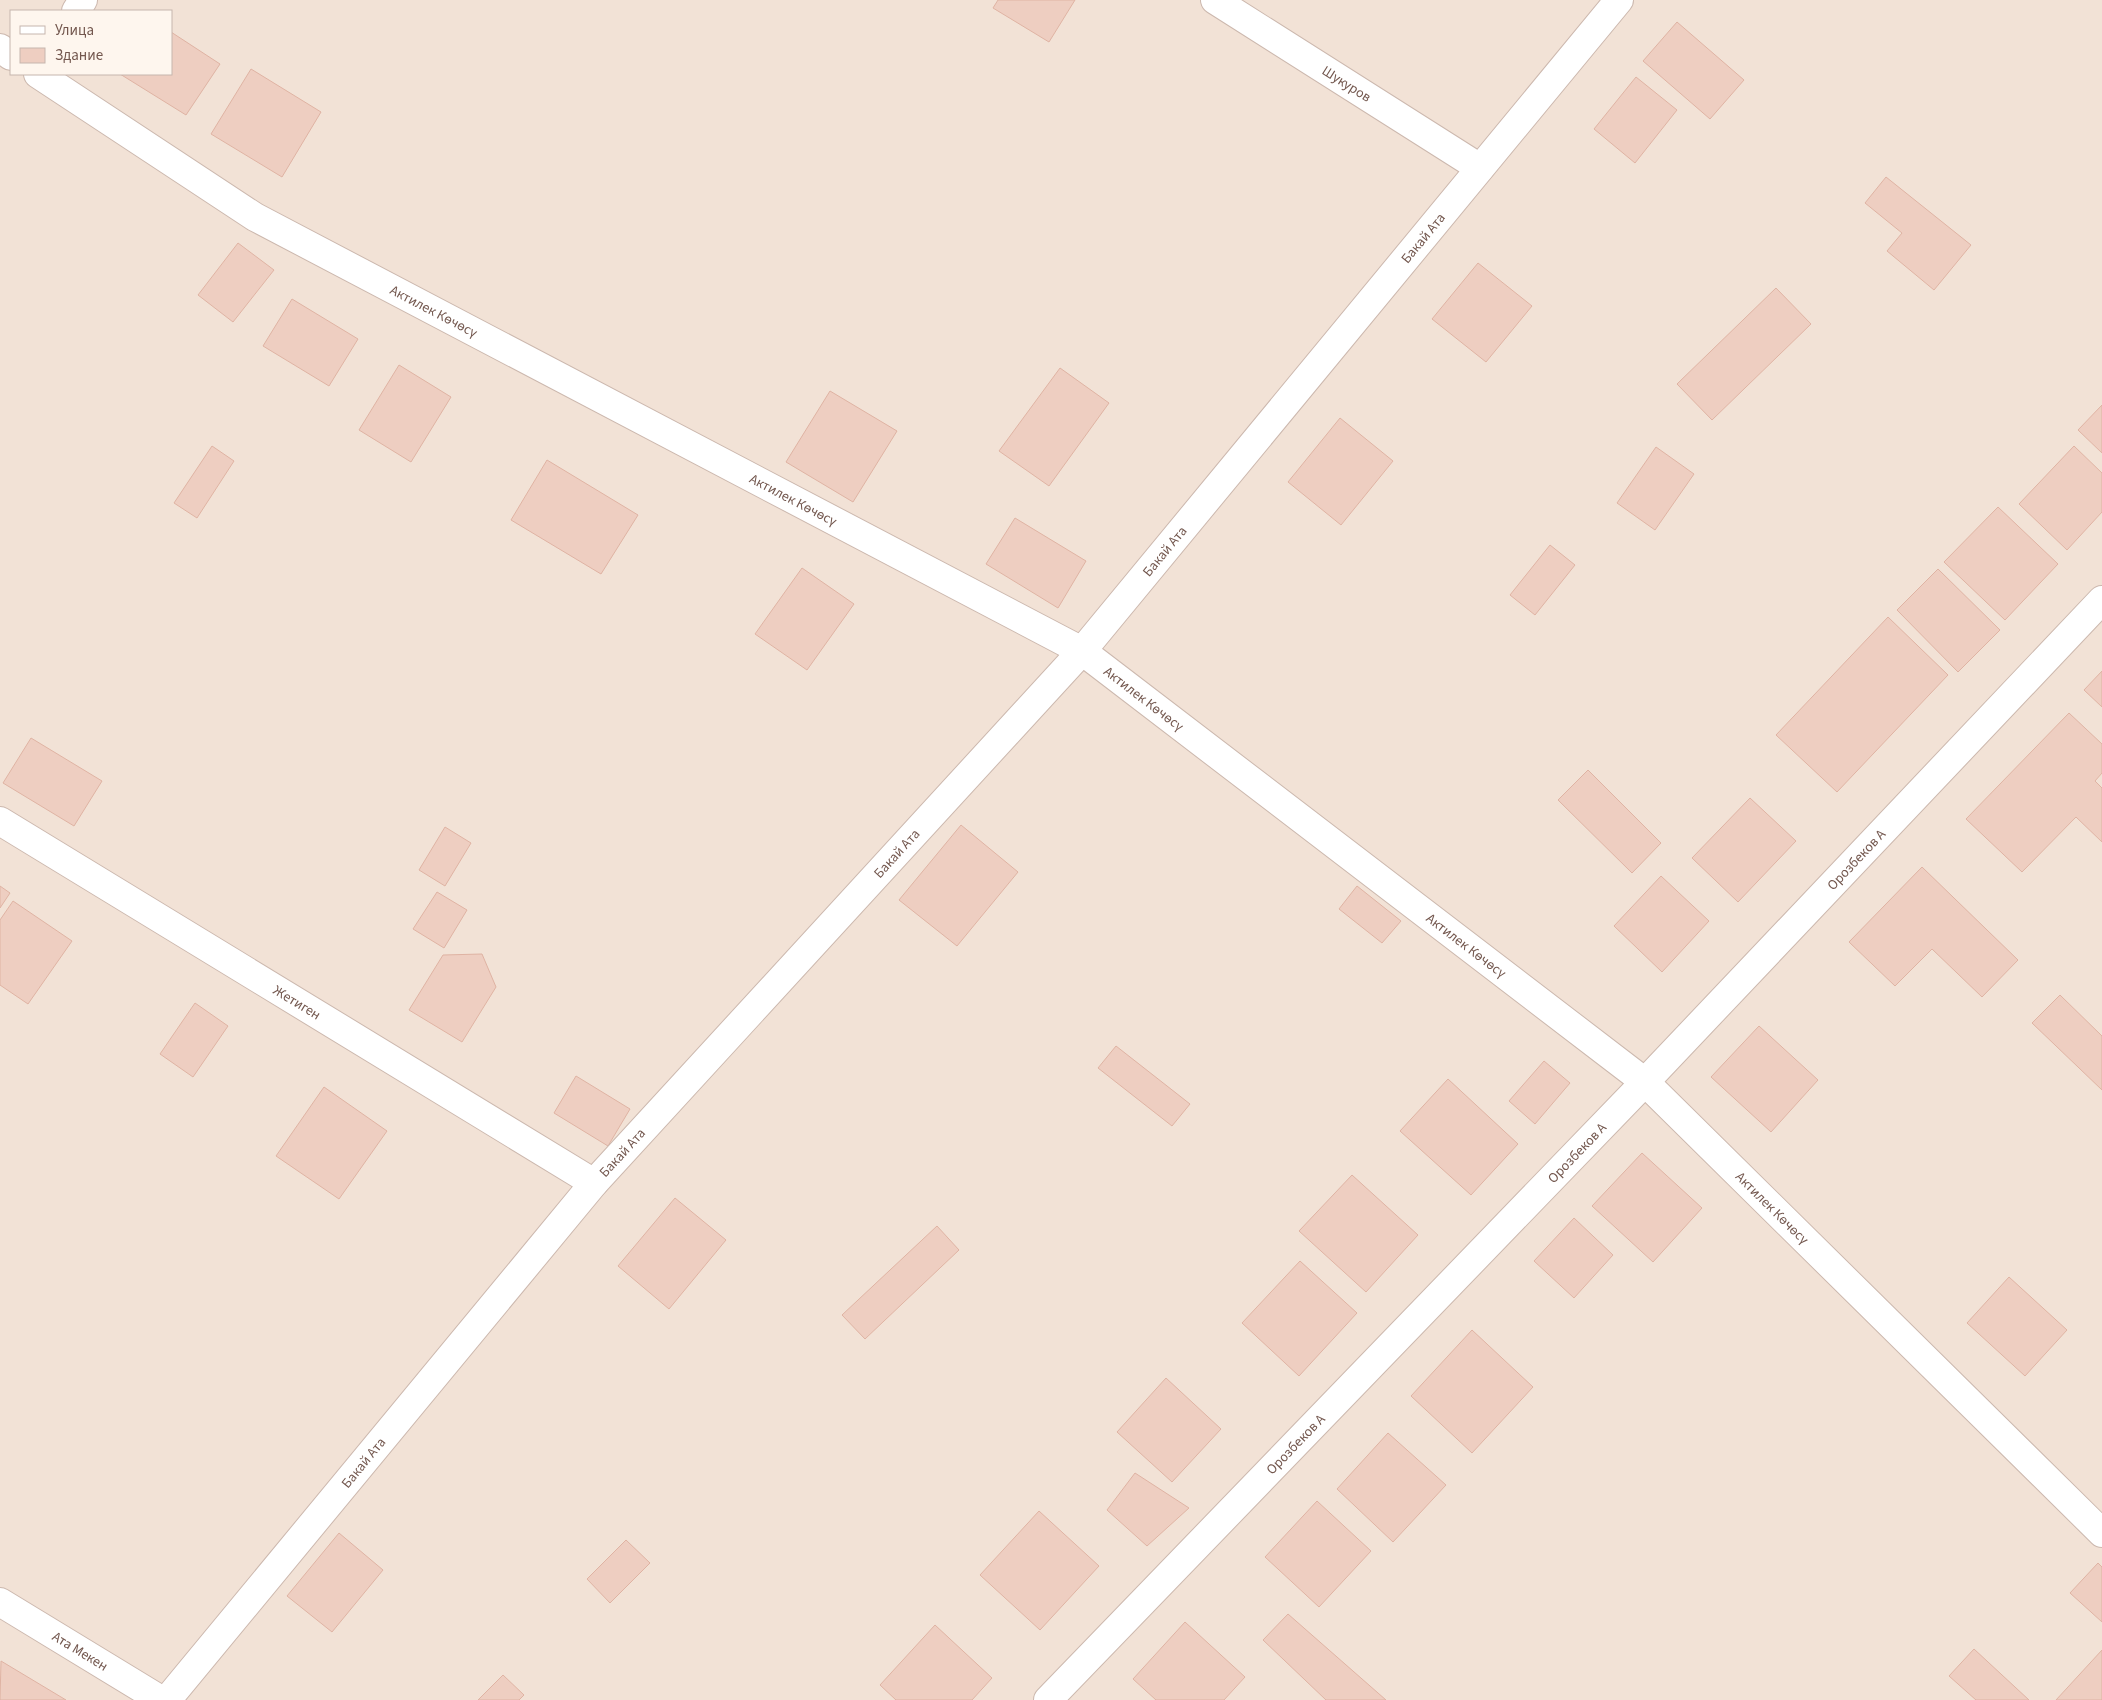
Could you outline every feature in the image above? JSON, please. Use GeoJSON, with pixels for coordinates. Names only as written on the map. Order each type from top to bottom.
{"type":"FeatureCollection","features":[{"type":"Feature","properties":{"kind":"street","name":"Шукуров"},"geometry":{"type":"LineString","coordinates":[[1214,0],[1480,168]]}},
{"type":"Feature","properties":{"kind":"street","name":"Бакай Ата"},"geometry":{"type":"LineString","coordinates":[[166,1700],[594,1183],[1082,651],[1619,0]]}},
{"type":"Feature","properties":{"kind":"street","name":"Актилек Көчөсү"},"geometry":{"type":"LineString","coordinates":[[40,75],[256,217],[1082,651],[1645,1082],[2102,1533]]}},
{"type":"Feature","properties":{"kind":"street","name":"Орозбеков А"},"geometry":{"type":"LineString","coordinates":[[1048,1700],[1645,1082],[2102,600]]}},
{"type":"Feature","properties":{"kind":"street","name":"Жетиген"},"geometry":{"type":"LineString","coordinates":[[0,821],[594,1183]]}},
{"type":"Feature","properties":{"kind":"street","name":"Ата Мекен"},"geometry":{"type":"LineString","coordinates":[[0,1602],[161,1700]]}},
{"type":"Feature","properties":{"kind":"shaded area"},"geometry":{"type":"Polygon","coordinates":[[[0,0],[2102,0],[2102,1700],[0,1700],[0,0]]]}},
{"type":"Feature","properties":{"kind":"building"},"geometry":{"type":"Polygon","coordinates":[[[998,0],[1075,0],[1049,42],[993,8],[998,0]]]}},
{"type":"Feature","properties":{"kind":"building"},"geometry":{"type":"Polygon","coordinates":[[[1677,22],[1744,80],[1710,119],[1643,61],[1677,22]]]}},
{"type":"Feature","properties":{"kind":"building"},"geometry":{"type":"Polygon","coordinates":[[[172,33],[220,64],[186,115],[122,75],[172,75],[172,33]]]}},
{"type":"Feature","properties":{"kind":"building"},"geometry":{"type":"Polygon","coordinates":[[[251,69],[321,112],[282,177],[211,134],[251,69]]]}},
{"type":"Feature","properties":{"kind":"building"},"geometry":{"type":"Polygon","coordinates":[[[1636,77],[1677,110],[1635,163],[1594,129],[1636,77]]]}},
{"type":"Feature","properties":{"kind":"building"},"geometry":{"type":"Polygon","coordinates":[[[1886,177],[1971,245],[1934,290],[1887,251],[1902,233],[1865,203],[1886,177]]]}},
{"type":"Feature","properties":{"kind":"building"},"geometry":{"type":"Polygon","coordinates":[[[238,243],[274,270],[233,322],[198,295],[238,243]]]}},
{"type":"Feature","properties":{"kind":"building"},"geometry":{"type":"Polygon","coordinates":[[[1478,263],[1532,306],[1486,362],[1432,319],[1478,263]]]}},
{"type":"Feature","properties":{"kind":"building"},"geometry":{"type":"Polygon","coordinates":[[[1776,288],[1811,324],[1712,420],[1677,384],[1776,288]]]}},
{"type":"Feature","properties":{"kind":"building"},"geometry":{"type":"Polygon","coordinates":[[[292,299],[358,339],[329,386],[263,346],[292,299]]]}},
{"type":"Feature","properties":{"kind":"building"},"geometry":{"type":"Polygon","coordinates":[[[399,365],[451,397],[411,462],[359,430],[399,365]]]}},
{"type":"Feature","properties":{"kind":"building"},"geometry":{"type":"Polygon","coordinates":[[[1060,368],[1109,403],[1049,486],[999,451],[1060,368]]]}},
{"type":"Feature","properties":{"kind":"building"},"geometry":{"type":"Polygon","coordinates":[[[830,391],[897,431],[853,502],[786,462],[830,391]]]}},
{"type":"Feature","properties":{"kind":"building"},"geometry":{"type":"Polygon","coordinates":[[[2102,405],[2102,453],[2078,430],[2102,405]]]}},
{"type":"Feature","properties":{"kind":"building"},"geometry":{"type":"Polygon","coordinates":[[[1340,418],[1393,461],[1341,525],[1288,482],[1340,418]]]}},
{"type":"Feature","properties":{"kind":"building"},"geometry":{"type":"Polygon","coordinates":[[[212,446],[234,461],[197,518],[174,503],[212,446]]]}},
{"type":"Feature","properties":{"kind":"building"},"geometry":{"type":"Polygon","coordinates":[[[2074,446],[2102,473],[2102,512],[2067,550],[2019,504],[2074,446]]]}},
{"type":"Feature","properties":{"kind":"building"},"geometry":{"type":"Polygon","coordinates":[[[1656,447],[1694,474],[1655,530],[1617,503],[1656,447]]]}},
{"type":"Feature","properties":{"kind":"building"},"geometry":{"type":"Polygon","coordinates":[[[547,460],[638,515],[601,574],[511,520],[547,460]]]}},
{"type":"Feature","properties":{"kind":"building"},"geometry":{"type":"Polygon","coordinates":[[[1998,507],[2058,564],[2005,620],[1944,562],[1998,507]]]}},
{"type":"Feature","properties":{"kind":"building"},"geometry":{"type":"Polygon","coordinates":[[[1015,518],[1086,561],[1058,608],[986,564],[1015,518]]]}},
{"type":"Feature","properties":{"kind":"building"},"geometry":{"type":"Polygon","coordinates":[[[1550,545],[1575,565],[1535,615],[1510,595],[1550,545]]]}},
{"type":"Feature","properties":{"kind":"building"},"geometry":{"type":"Polygon","coordinates":[[[802,568],[854,604],[807,670],[755,634],[802,568]]]}},
{"type":"Feature","properties":{"kind":"building"},"geometry":{"type":"Polygon","coordinates":[[[1938,569],[2000,630],[1958,672],[1897,610],[1938,569]]]}},
{"type":"Feature","properties":{"kind":"building"},"geometry":{"type":"Polygon","coordinates":[[[1888,617],[1948,675],[1837,792],[1776,735],[1888,617]]]}},
{"type":"Feature","properties":{"kind":"building"},"geometry":{"type":"Polygon","coordinates":[[[2102,671],[2102,707],[2084,690],[2102,671]]]}},
{"type":"Feature","properties":{"kind":"building"},"geometry":{"type":"Polygon","coordinates":[[[2069,713],[2102,744],[2102,773],[2095,781],[2102,788],[2102,842],[2076,817],[2022,872],[1966,819],[2069,713]]]}},
{"type":"Feature","properties":{"kind":"building"},"geometry":{"type":"Polygon","coordinates":[[[31,738],[102,781],[74,826],[3,783],[31,738]]]}},
{"type":"Feature","properties":{"kind":"building"},"geometry":{"type":"Polygon","coordinates":[[[1588,770],[1661,843],[1632,873],[1558,800],[1588,770]]]}},
{"type":"Feature","properties":{"kind":"building"},"geometry":{"type":"Polygon","coordinates":[[[1750,798],[1796,841],[1738,902],[1692,858],[1750,798]]]}},
{"type":"Feature","properties":{"kind":"building"},"geometry":{"type":"Polygon","coordinates":[[[961,825],[1018,872],[957,946],[899,900],[961,825]]]}},
{"type":"Feature","properties":{"kind":"building"},"geometry":{"type":"Polygon","coordinates":[[[445,827],[471,843],[445,886],[419,870],[445,827]]]}},
{"type":"Feature","properties":{"kind":"building"},"geometry":{"type":"Polygon","coordinates":[[[1922,867],[2018,960],[1982,997],[1932,949],[1895,986],[1849,942],[1922,867]]]}},
{"type":"Feature","properties":{"kind":"building"},"geometry":{"type":"Polygon","coordinates":[[[1661,876],[1709,921],[1662,972],[1614,926],[1661,876]]]}},
{"type":"Feature","properties":{"kind":"building"},"geometry":{"type":"Polygon","coordinates":[[[0,886],[10,893],[0,908],[0,886]]]}},
{"type":"Feature","properties":{"kind":"building"},"geometry":{"type":"Polygon","coordinates":[[[1357,886],[1401,921],[1382,943],[1339,909],[1357,886]]]}},
{"type":"Feature","properties":{"kind":"building"},"geometry":{"type":"Polygon","coordinates":[[[437,892],[467,910],[444,948],[413,929],[437,892]]]}},
{"type":"Feature","properties":{"kind":"building"},"geometry":{"type":"Polygon","coordinates":[[[13,901],[72,941],[28,1004],[0,985],[0,920],[13,901]]]}},
{"type":"Feature","properties":{"kind":"building"},"geometry":{"type":"Polygon","coordinates":[[[482,954],[496,987],[462,1042],[409,1010],[443,955],[482,954]]]}},
{"type":"Feature","properties":{"kind":"building"},"geometry":{"type":"Polygon","coordinates":[[[2060,995],[2102,1036],[2102,1090],[2032,1023],[2060,995]]]}},
{"type":"Feature","properties":{"kind":"building"},"geometry":{"type":"Polygon","coordinates":[[[195,1003],[228,1026],[193,1077],[160,1054],[195,1003]]]}},
{"type":"Feature","properties":{"kind":"building"},"geometry":{"type":"Polygon","coordinates":[[[1759,1026],[1818,1080],[1771,1132],[1711,1077],[1759,1026]]]}},
{"type":"Feature","properties":{"kind":"building"},"geometry":{"type":"Polygon","coordinates":[[[1116,1046],[1190,1104],[1172,1126],[1098,1068],[1116,1046]]]}},
{"type":"Feature","properties":{"kind":"building"},"geometry":{"type":"Polygon","coordinates":[[[1544,1061],[1570,1083],[1535,1124],[1509,1101],[1544,1061]]]}},
{"type":"Feature","properties":{"kind":"building"},"geometry":{"type":"Polygon","coordinates":[[[576,1076],[630,1109],[608,1146],[554,1113],[576,1076]]]}},
{"type":"Feature","properties":{"kind":"building"},"geometry":{"type":"Polygon","coordinates":[[[1448,1079],[1518,1144],[1471,1195],[1400,1131],[1448,1079]]]}},
{"type":"Feature","properties":{"kind":"building"},"geometry":{"type":"Polygon","coordinates":[[[324,1087],[387,1131],[339,1199],[276,1156],[324,1087]]]}},
{"type":"Feature","properties":{"kind":"building"},"geometry":{"type":"Polygon","coordinates":[[[1642,1153],[1702,1208],[1653,1262],[1592,1206],[1642,1153]]]}},
{"type":"Feature","properties":{"kind":"building"},"geometry":{"type":"Polygon","coordinates":[[[1352,1175],[1418,1235],[1366,1292],[1299,1231],[1352,1175]]]}},
{"type":"Feature","properties":{"kind":"building"},"geometry":{"type":"Polygon","coordinates":[[[675,1198],[726,1240],[669,1309],[618,1266],[675,1198]]]}},
{"type":"Feature","properties":{"kind":"building"},"geometry":{"type":"Polygon","coordinates":[[[1574,1218],[1613,1255],[1574,1298],[1534,1261],[1574,1218]]]}},
{"type":"Feature","properties":{"kind":"building"},"geometry":{"type":"Polygon","coordinates":[[[937,1226],[959,1250],[865,1339],[842,1315],[937,1226]]]}},
{"type":"Feature","properties":{"kind":"building"},"geometry":{"type":"Polygon","coordinates":[[[1300,1261],[1357,1313],[1299,1376],[1242,1323],[1300,1261]]]}},
{"type":"Feature","properties":{"kind":"building"},"geometry":{"type":"Polygon","coordinates":[[[2009,1277],[2067,1330],[2025,1376],[1967,1323],[2009,1277]]]}},
{"type":"Feature","properties":{"kind":"building"},"geometry":{"type":"Polygon","coordinates":[[[1472,1330],[1533,1387],[1472,1453],[1411,1396],[1472,1330]]]}},
{"type":"Feature","properties":{"kind":"building"},"geometry":{"type":"Polygon","coordinates":[[[1166,1378],[1221,1429],[1172,1482],[1117,1432],[1166,1378]]]}},
{"type":"Feature","properties":{"kind":"building"},"geometry":{"type":"Polygon","coordinates":[[[1388,1433],[1446,1485],[1393,1542],[1337,1489],[1388,1433]]]}},
{"type":"Feature","properties":{"kind":"building"},"geometry":{"type":"Polygon","coordinates":[[[1135,1473],[1189,1508],[1147,1546],[1107,1510],[1135,1473]]]}},
{"type":"Feature","properties":{"kind":"building"},"geometry":{"type":"Polygon","coordinates":[[[1317,1501],[1371,1551],[1319,1607],[1265,1557],[1317,1501]]]}},
{"type":"Feature","properties":{"kind":"building"},"geometry":{"type":"Polygon","coordinates":[[[1039,1511],[1099,1566],[1040,1630],[980,1575],[1039,1511]]]}},
{"type":"Feature","properties":{"kind":"building"},"geometry":{"type":"Polygon","coordinates":[[[339,1533],[383,1570],[332,1632],[287,1596],[339,1533]]]}},
{"type":"Feature","properties":{"kind":"building"},"geometry":{"type":"Polygon","coordinates":[[[626,1540],[650,1563],[610,1603],[587,1579],[626,1540]]]}},
{"type":"Feature","properties":{"kind":"building"},"geometry":{"type":"Polygon","coordinates":[[[2098,1563],[2102,1567],[2102,1622],[2070,1593],[2098,1563]]]}},
{"type":"Feature","properties":{"kind":"building"},"geometry":{"type":"Polygon","coordinates":[[[1288,1614],[1386,1700],[1326,1700],[1263,1640],[1288,1614]]]}},
{"type":"Feature","properties":{"kind":"building"},"geometry":{"type":"Polygon","coordinates":[[[1185,1622],[1245,1677],[1224,1700],[1156,1700],[1133,1679],[1185,1622]]]}},
{"type":"Feature","properties":{"kind":"building"},"geometry":{"type":"Polygon","coordinates":[[[935,1625],[992,1678],[972,1700],[896,1700],[880,1685],[935,1625]]]}},
{"type":"Feature","properties":{"kind":"building"},"geometry":{"type":"Polygon","coordinates":[[[1974,1649],[2029,1700],[1976,1700],[1949,1676],[1974,1649]]]}},
{"type":"Feature","properties":{"kind":"building"},"geometry":{"type":"Polygon","coordinates":[[[2102,1650],[2102,1700],[2056,1700],[2102,1650]]]}},
{"type":"Feature","properties":{"kind":"building"},"geometry":{"type":"Polygon","coordinates":[[[1,1661],[66,1700],[0,1700],[1,1661]]]}},
{"type":"Feature","properties":{"kind":"building"},"geometry":{"type":"Polygon","coordinates":[[[503,1675],[524,1695],[519,1700],[478,1700],[503,1675]]]}}]}
